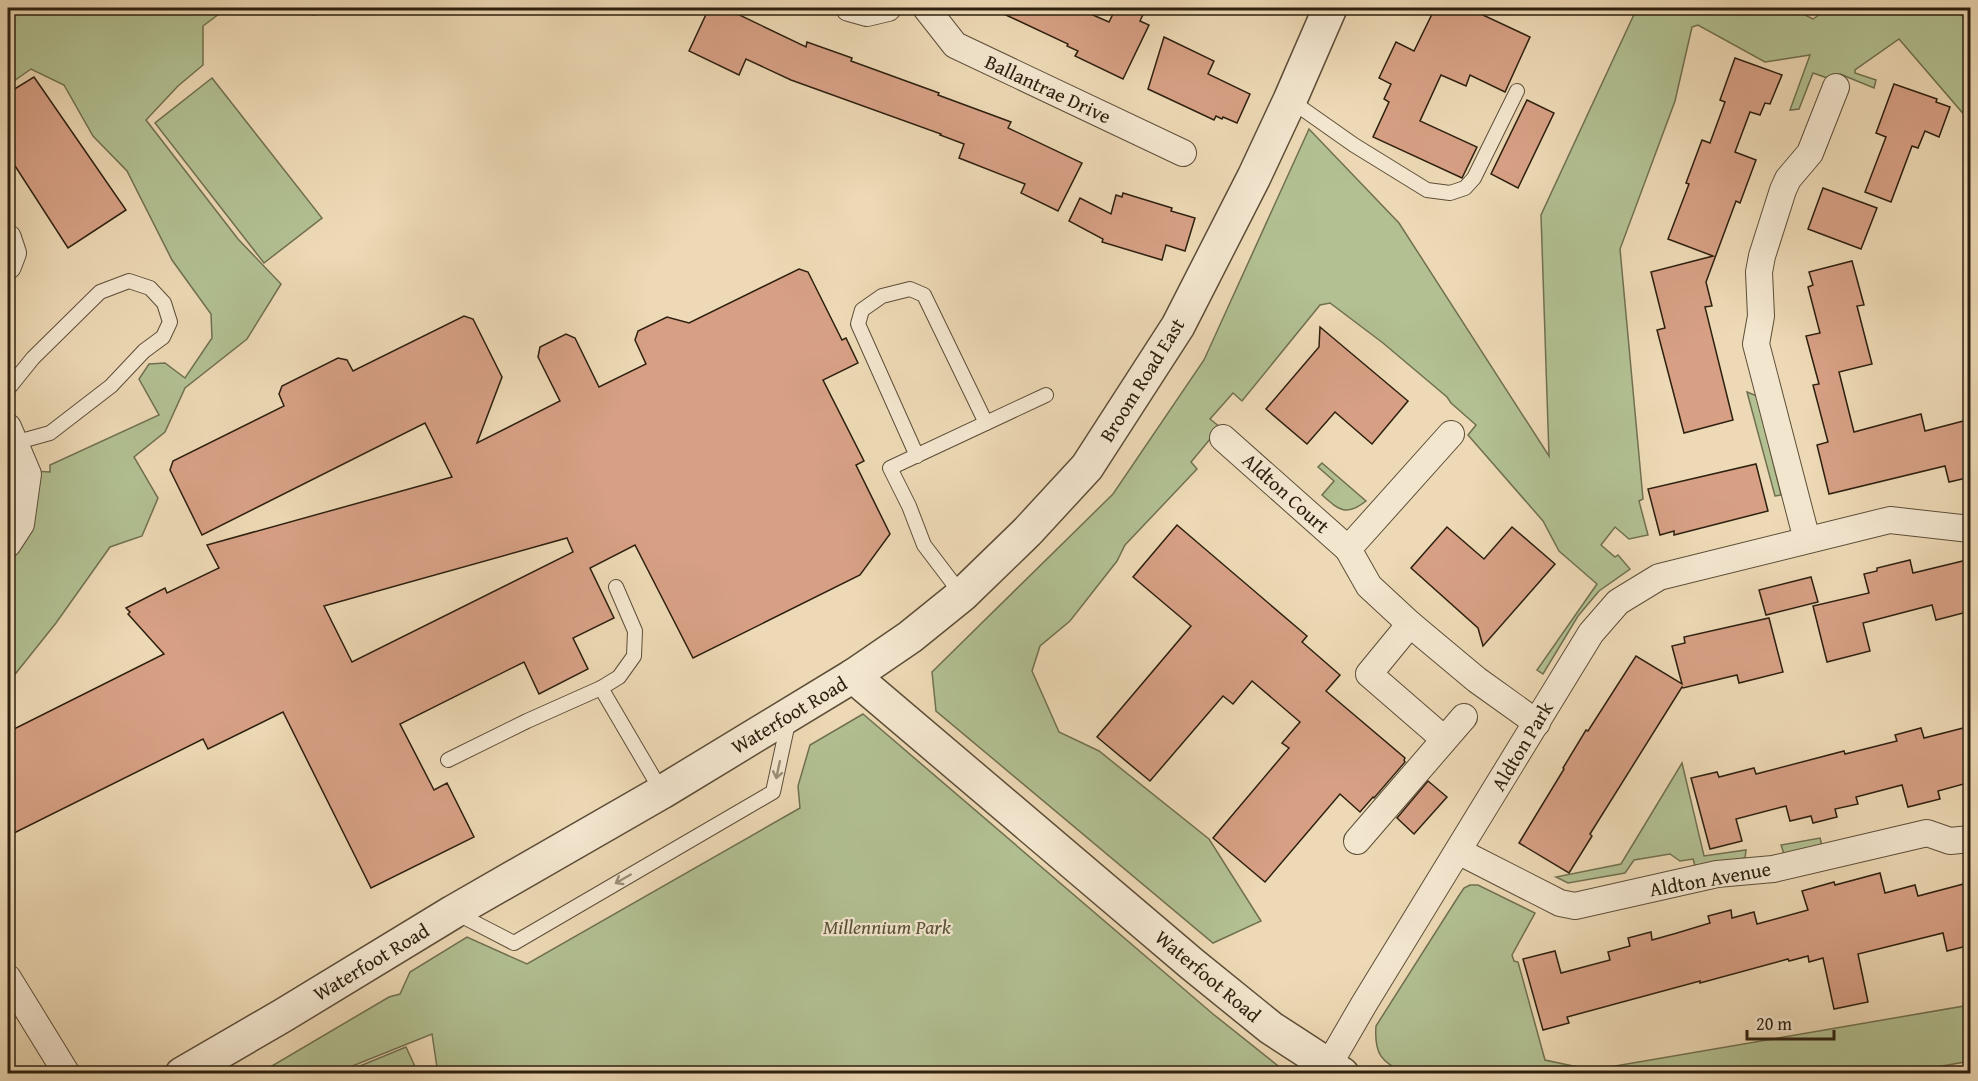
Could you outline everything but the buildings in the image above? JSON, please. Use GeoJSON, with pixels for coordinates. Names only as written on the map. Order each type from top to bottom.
{"type":"FeatureCollection","features":[{"type":"Feature","properties":{"kind":"street"},"geometry":{"type":"LineString","coordinates":[[849,8],[867,13],[888,8]]}},
{"type":"Feature","properties":{"kind":"street","name":"Ballantrae Drive"},"geometry":{"type":"LineString","coordinates":[[926,8],[955,45],[1183,153]]}},
{"type":"Feature","properties":{"kind":"street","name":"Broom Road East"},"geometry":{"type":"LineString","coordinates":[[853,676],[910,637],[962,595],[1027,532],[1087,467],[1178,326],[1254,177],[1330,8]]}},
{"type":"Feature","properties":{"kind":"street"},"geometry":{"type":"LineString","coordinates":[[1807,540],[1756,344],[1761,316],[1759,272],[1783,190],[1788,179],[1810,153],[1836,87]]}},
{"type":"Feature","properties":{"kind":"street"},"geometry":{"type":"LineString","coordinates":[[8,238],[13,253],[8,266]]}},
{"type":"Feature","properties":{"kind":"street","name":"Aldton Court"},"geometry":{"type":"LineString","coordinates":[[1348,549],[1451,434]]}},
{"type":"Feature","properties":{"kind":"street"},"geometry":{"type":"LineString","coordinates":[[8,544],[21,524],[28,474],[11,435]]}},
{"type":"Feature","properties":{"kind":"street","name":"Aldton Court"},"geometry":{"type":"LineString","coordinates":[[1223,438],[1348,549],[1369,586],[1410,624],[1477,680],[1537,723]]}},
{"type":"Feature","properties":{"kind":"street","name":"Aldton Park"},"geometry":{"type":"LineString","coordinates":[[1335,1070],[1458,851],[1591,633],[1617,602],[1659,577],[1890,520],[1971,529]]}},
{"type":"Feature","properties":{"kind":"street"},"geometry":{"type":"LineString","coordinates":[[1410,624],[1369,674],[1444,739]]}},
{"type":"Feature","properties":{"kind":"street","name":"Waterfoot Road"},"geometry":{"type":"LineString","coordinates":[[182,1074],[453,912],[662,792],[853,676],[1201,971],[1271,1028],[1335,1070]]}},
{"type":"Feature","properties":{"kind":"street"},"geometry":{"type":"LineString","coordinates":[[1357,841],[1464,717]]}},
{"type":"Feature","properties":{"kind":"street","name":"Aldton Avenue"},"geometry":{"type":"LineString","coordinates":[[1458,851],[1560,903],[1575,906],[1717,874],[1773,868],[1928,833],[1950,841],[1971,839]]}},
{"type":"Feature","properties":{"kind":"street"},"geometry":{"type":"LineString","coordinates":[[8,978],[66,1074]]}},
{"type":"Feature","properties":{"kind":"lane"},"geometry":{"type":"LineString","coordinates":[[1290,100],[1354,145],[1427,190],[1450,193],[1465,188],[1474,178],[1517,92]]}},
{"type":"Feature","properties":{"kind":"lane"},"geometry":{"type":"LineString","coordinates":[[8,389],[33,358],[100,292],[129,281],[150,288],[164,303],[170,322],[163,337],[144,351],[111,386],[50,434],[11,435]]}},
{"type":"Feature","properties":{"kind":"lane"},"geometry":{"type":"LineString","coordinates":[[917,456],[858,324],[862,310],[882,296],[910,289],[924,295],[986,423]]}},
{"type":"Feature","properties":{"kind":"lane"},"geometry":{"type":"LineString","coordinates":[[962,595],[924,545],[909,506],[890,468],[1046,395]]}},
{"type":"Feature","properties":{"kind":"lane"},"geometry":{"type":"LineString","coordinates":[[448,760],[601,688],[619,677],[634,656],[634,631],[616,587]]}},
{"type":"Feature","properties":{"kind":"lane"},"geometry":{"type":"LineString","coordinates":[[601,688],[662,792]]}},
{"type":"Feature","properties":{"kind":"lane"},"geometry":{"type":"LineString","coordinates":[[453,912],[514,943],[763,798],[773,792],[790,713]]}},
{"type":"Feature","properties":{"kind":"green space"},"geometry":{"type":"Polygon","coordinates":[[[8,8],[227,8],[203,26],[203,65],[178,86],[146,120],[238,239],[281,284],[247,339],[185,388],[165,432],[134,457],[158,498],[142,536],[110,547],[56,623],[8,683],[8,456],[15,470],[50,472],[50,465],[159,415],[139,379],[149,364],[165,363],[185,378],[212,338],[211,314],[172,260],[127,171],[93,136],[64,85],[31,69],[8,85],[8,8]]]}},
{"type":"Feature","properties":{"kind":"green space"},"geometry":{"type":"Polygon","coordinates":[[[260,8],[323,8],[315,15],[260,8]]]}},
{"type":"Feature","properties":{"kind":"green space"},"geometry":{"type":"Polygon","coordinates":[[[1637,8],[1791,8],[1813,19],[1829,8],[1955,8],[1970,24],[1970,119],[1899,39],[1855,70],[1855,73],[1876,80],[1874,88],[1840,74],[1836,81],[1813,73],[1799,109],[1790,110],[1810,55],[1765,62],[1698,25],[1692,27],[1675,101],[1620,249],[1643,499],[1639,501],[1648,535],[1629,539],[1615,527],[1601,545],[1615,557],[1618,555],[1630,569],[1599,591],[1578,616],[1543,674],[1537,670],[1597,584],[1559,551],[1543,521],[1468,435],[1476,425],[1447,397],[1383,343],[1330,303],[1320,305],[1242,401],[1233,393],[1210,419],[1220,427],[1191,462],[1197,469],[1125,545],[1117,561],[1070,621],[1040,646],[1032,671],[1059,732],[1099,751],[1209,839],[1261,921],[1213,943],[936,711],[932,672],[1113,494],[1204,360],[1309,129],[1399,223],[1549,456],[1541,215],[1637,8]]]}},
{"type":"Feature","properties":{"kind":"green space"},"geometry":{"type":"Polygon","coordinates":[[[212,78],[322,218],[264,263],[155,123],[212,78]]]}},
{"type":"Feature","properties":{"kind":"green space"},"geometry":{"type":"Polygon","coordinates":[[[1747,392],[1757,396],[1781,495],[1775,496],[1747,392]]]}},
{"type":"Feature","properties":{"kind":"green space"},"geometry":{"type":"Polygon","coordinates":[[[1322,463],[1366,501],[1353,509],[1343,510],[1322,495],[1334,481],[1318,467],[1322,463]]]}},
{"type":"Feature","properties":{"kind":"green space","name":"Millennium Park"},"geometry":{"type":"Polygon","coordinates":[[[863,714],[1213,1014],[1287,1073],[438,1074],[432,1034],[335,1073],[260,1073],[389,997],[400,994],[410,972],[467,937],[527,964],[800,808],[798,786],[810,745],[863,714]]]}},
{"type":"Feature","properties":{"kind":"green space"},"geometry":{"type":"Polygon","coordinates":[[[1682,763],[1704,856],[1746,850],[1745,858],[1695,866],[1693,859],[1680,861],[1670,854],[1634,860],[1625,873],[1568,883],[1556,877],[1621,864],[1682,763]]]}},
{"type":"Feature","properties":{"kind":"green space"},"geometry":{"type":"Polygon","coordinates":[[[1820,838],[1822,846],[1784,854],[1781,845],[1820,838]]]}},
{"type":"Feature","properties":{"kind":"green space"},"geometry":{"type":"Polygon","coordinates":[[[1478,885],[1535,913],[1512,955],[1514,961],[1518,962],[1545,1060],[1592,1070],[1970,1005],[1970,1061],[1898,1074],[1406,1073],[1390,1065],[1381,1056],[1376,1043],[1376,1026],[1464,888],[1478,885]]]}},
{"type":"Feature","properties":{"kind":"green space"},"geometry":{"type":"Polygon","coordinates":[[[406,1047],[418,1073],[343,1073],[406,1047]]]}}]}
